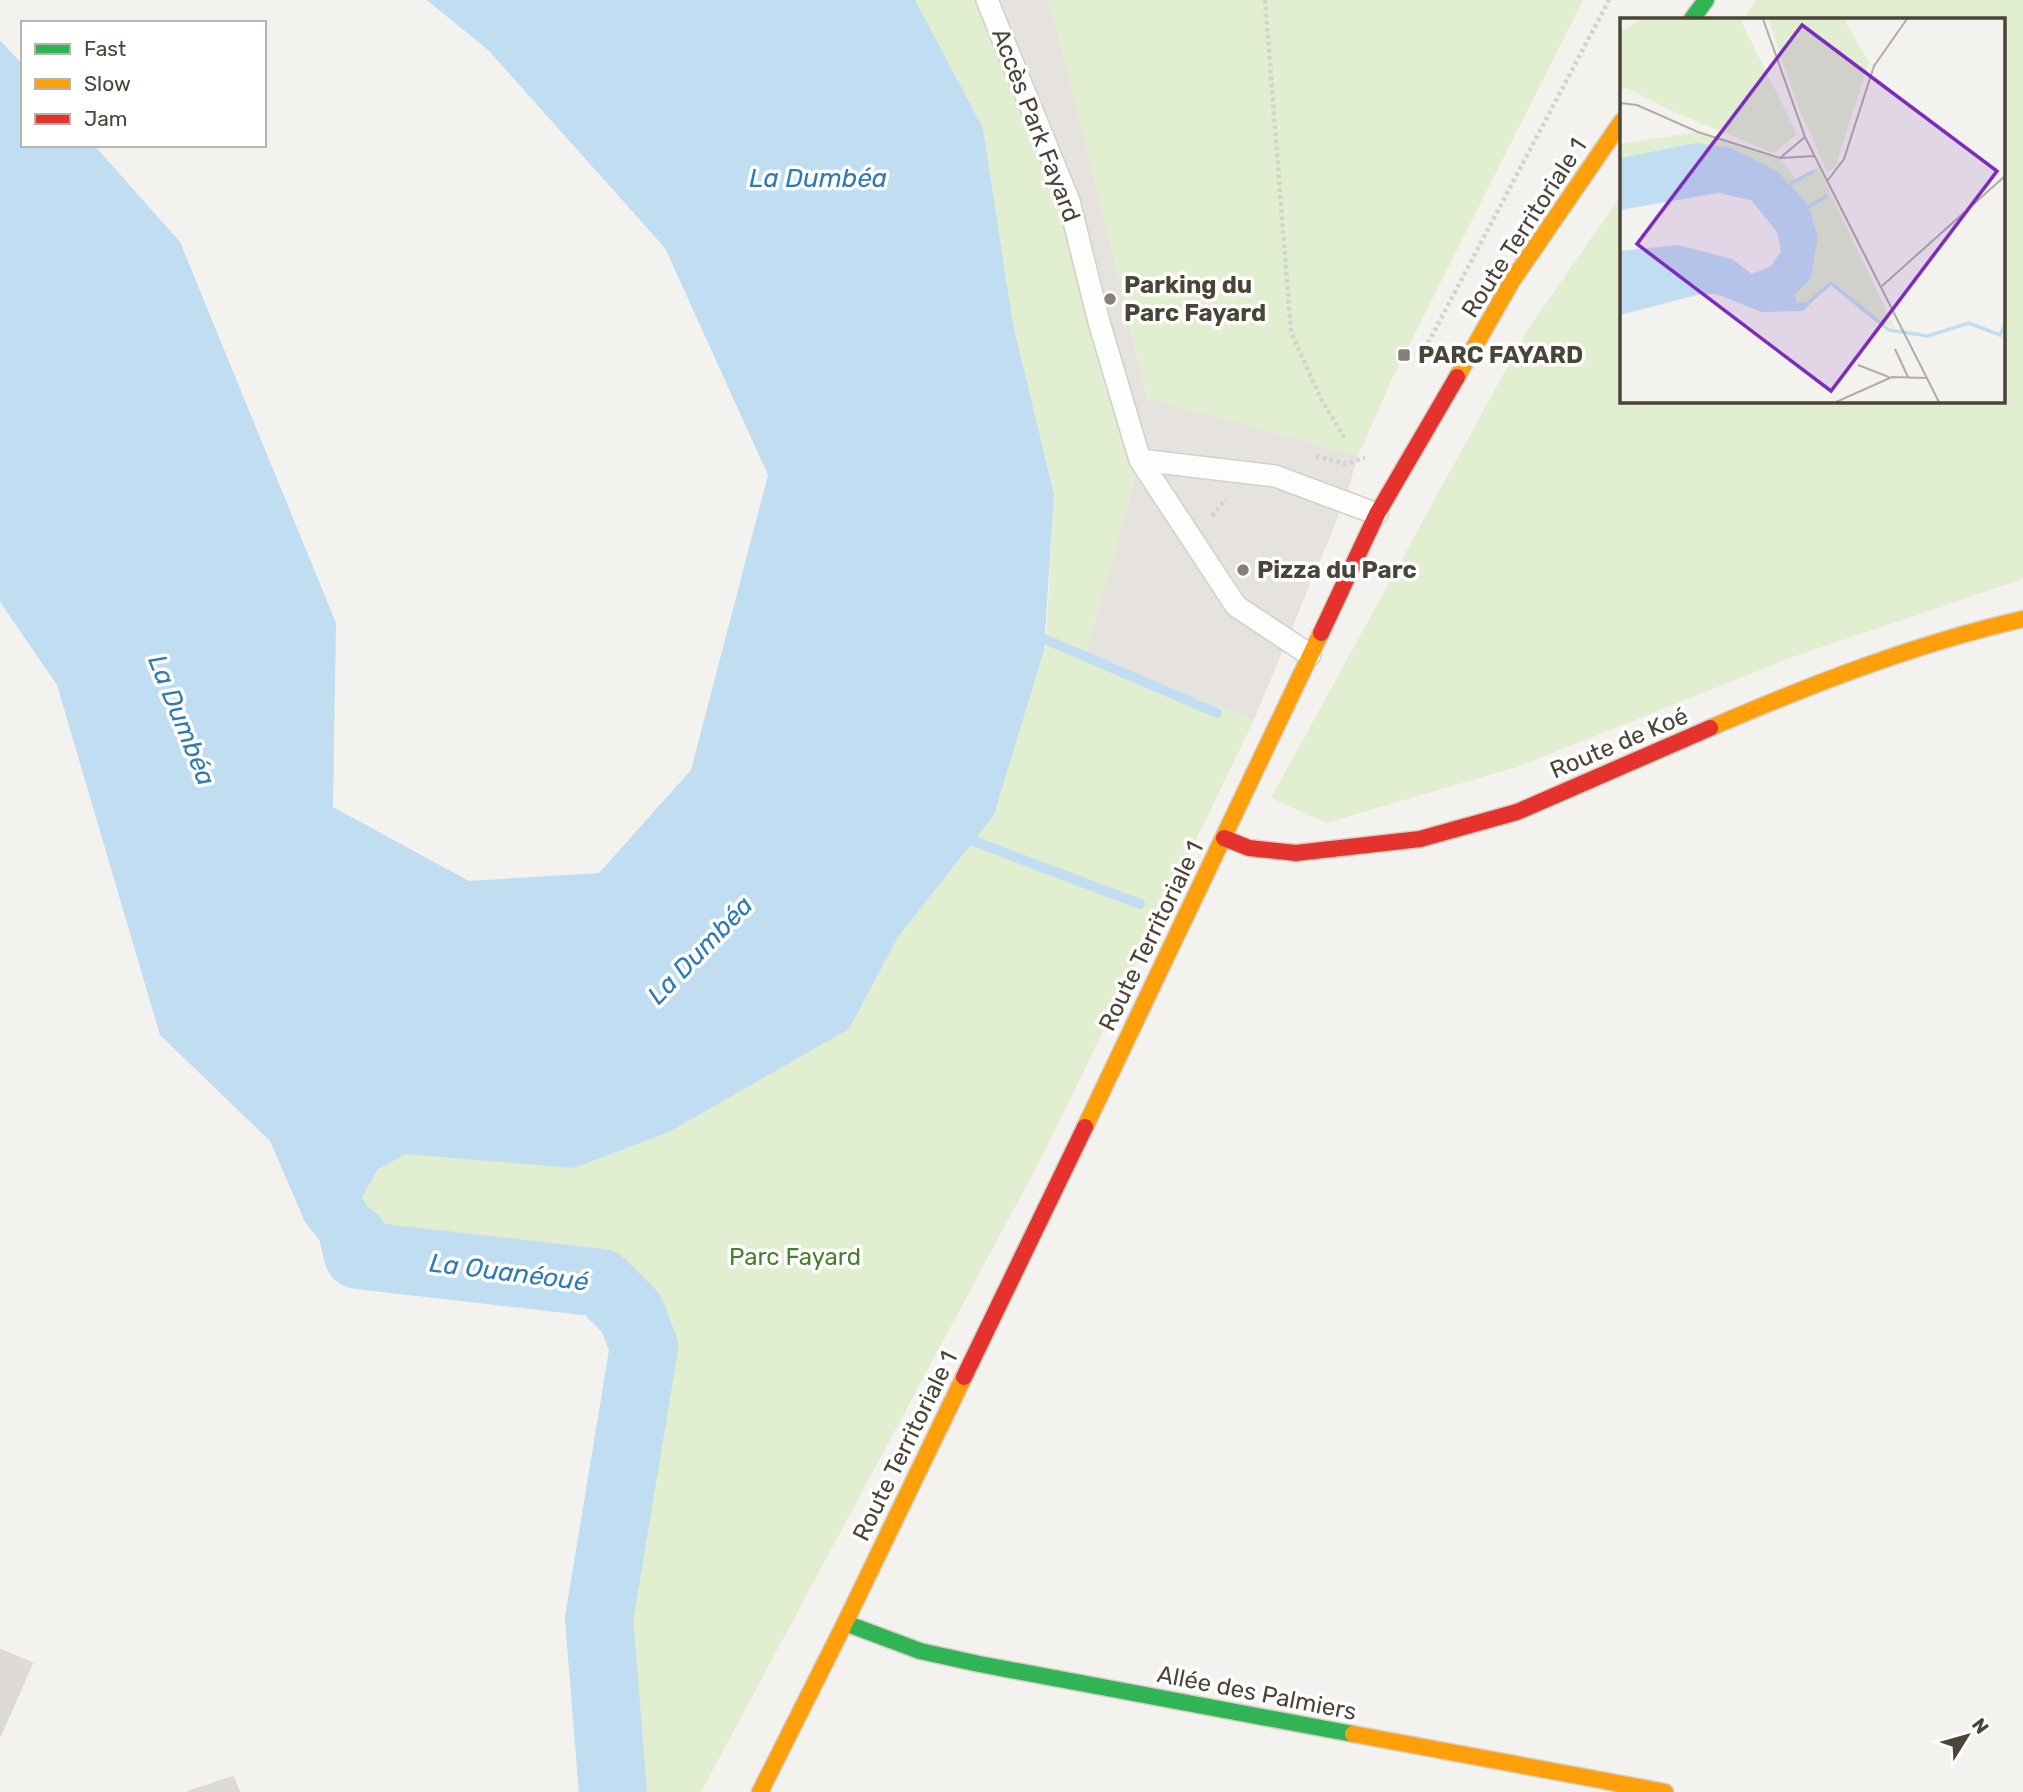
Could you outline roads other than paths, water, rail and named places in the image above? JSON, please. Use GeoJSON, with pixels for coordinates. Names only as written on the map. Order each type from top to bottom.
{"type":"FeatureCollection","features":[{"type":"Feature","properties":{"kind":"main road"},"geometry":{"type":"LineString","coordinates":[[1693,18],[1706,0]]}},
{"type":"Feature","properties":{"kind":"main road","name":"Route Territoriale 1"},"geometry":{"type":"LineString","coordinates":[[760,1792],[845,1623],[1224,838],[1377,514],[1512,281],[1620,124]]}},
{"type":"Feature","properties":{"kind":"main road","name":"Route de Koé"},"geometry":{"type":"LineString","coordinates":[[1224,838],[1249,848],[1296,853],[1354,848],[1432,836],[1517,812],[1812,684],[1958,634],[2023,619]]}},
{"type":"Feature","properties":{"kind":"main road","name":"Allée des Palmiers"},"geometry":{"type":"LineString","coordinates":[[845,1623],[920,1651],[979,1664],[1665,1792]]}},
{"type":"Feature","properties":{"kind":"lane","name":"Accès Park Fayard"},"geometry":{"type":"LineString","coordinates":[[987,0],[1069,201],[1099,322],[1140,460],[1236,606],[1310,655]]}},
{"type":"Feature","properties":{"kind":"lane"},"geometry":{"type":"LineString","coordinates":[[1140,460],[1275,476],[1377,514]]}},
{"type":"Feature","properties":{"kind":"water","name":"La Dumbéa"},"geometry":{"type":"Polygon","coordinates":[[[427,0],[915,0],[983,128],[1013,324],[1054,495],[1044,650],[994,815],[898,937],[849,1029],[669,1132],[574,1168],[406,1154],[378,1169],[362,1197],[377,1223],[396,1241],[426,1248],[452,1287],[408,1288],[345,1272],[305,1222],[270,1141],[160,1035],[57,685],[0,602],[0,40],[21,63],[21,147],[96,147],[180,242],[336,623],[333,807],[469,881],[599,873],[691,770],[768,475],[665,248],[489,51],[427,0]]]}},
{"type":"Feature","properties":{"kind":"waterway"},"geometry":{"type":"LineString","coordinates":[[1033,634],[1217,713]]}},
{"type":"Feature","properties":{"kind":"waterway"},"geometry":{"type":"LineString","coordinates":[[963,837],[1140,904]]}},
{"type":"Feature","properties":{"kind":"waterway","name":"La Ouanéoué"},"geometry":{"type":"LineString","coordinates":[[354,1239],[358,1255],[601,1283],[631,1313],[644,1347],[599,1619],[613,1792]]}},
{"type":"Feature","properties":{"kind":"place","name":"Parking du Parc Fayard"},"geometry":{"type":"Point","coordinates":[1110,299]}},
{"type":"Feature","properties":{"kind":"place","name":"PARC FAYARD"},"geometry":{"type":"Point","coordinates":[1404,355]}},
{"type":"Feature","properties":{"kind":"place","name":"Pizza du Parc"},"geometry":{"type":"Point","coordinates":[1243,570]}},
{"type":"Feature","properties":{"kind":"park label","name":"Parc Fayard"},"geometry":{"type":"Point","coordinates":[795,1257]}}]}
